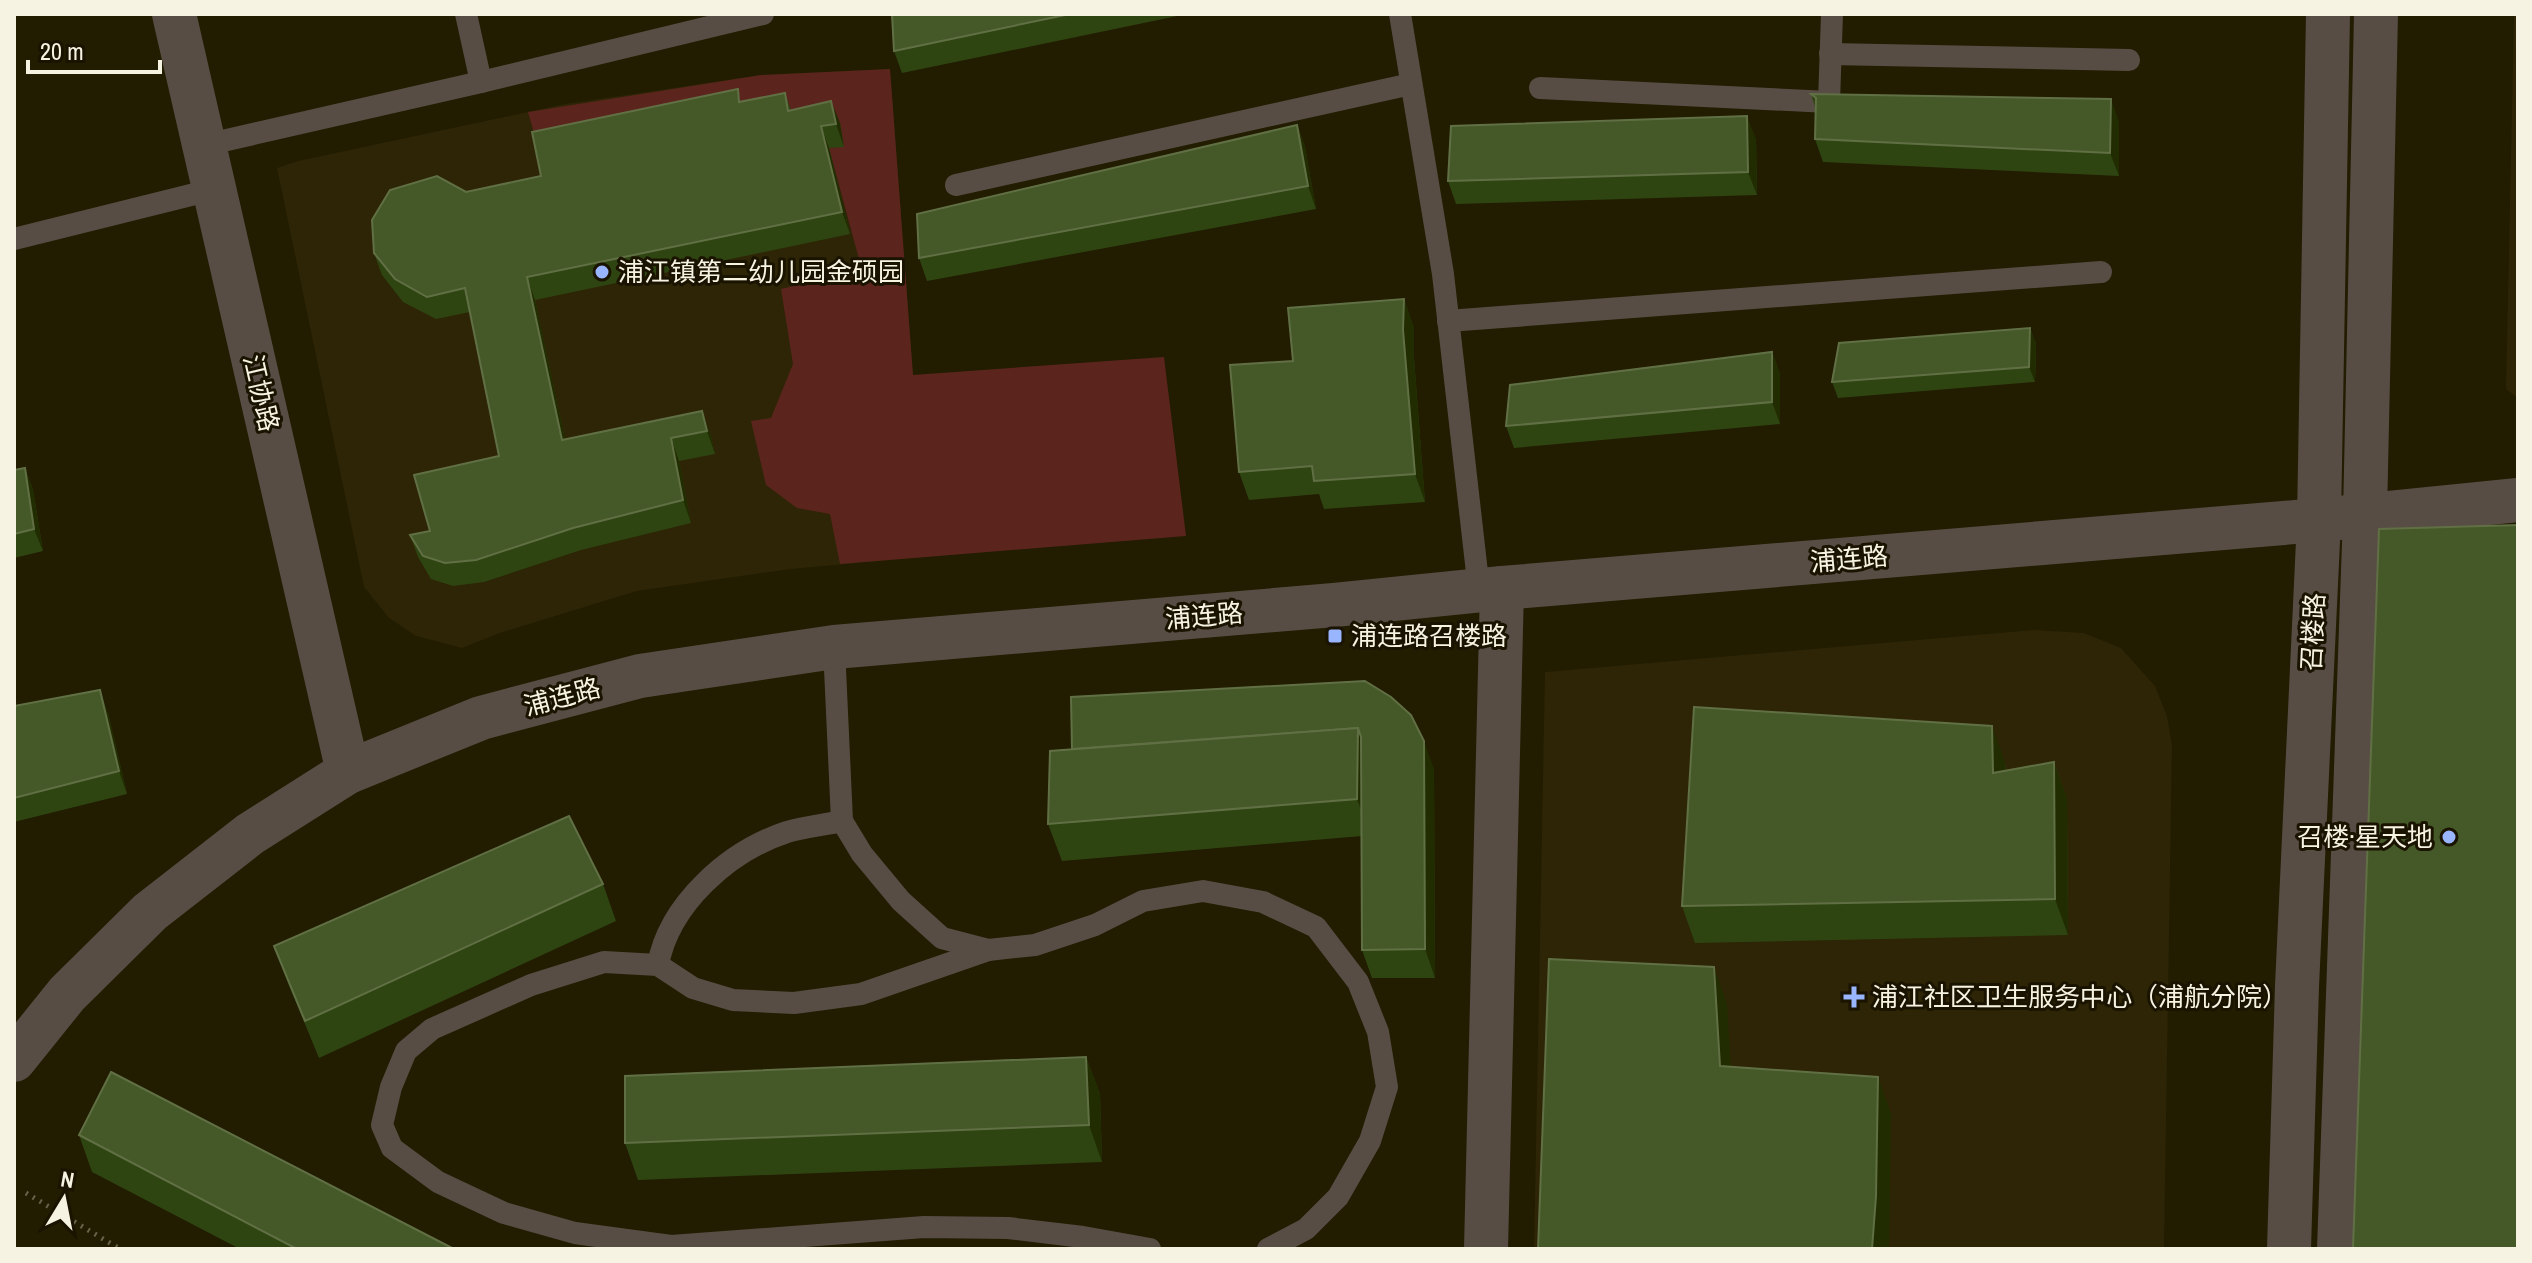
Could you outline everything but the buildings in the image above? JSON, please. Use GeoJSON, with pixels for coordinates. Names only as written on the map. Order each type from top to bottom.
{"type":"FeatureCollection","features":[{"type":"Feature","properties":{"kind":"street","name":"江协路"},"geometry":{"type":"LineString","coordinates":[[174,14],[348,772]]}},
{"type":"Feature","properties":{"kind":"street","name":"召楼路"},"geometry":{"type":"LineString","coordinates":[[2289,1249],[2297,986],[2319,520],[2328,14]]}},
{"type":"Feature","properties":{"kind":"street","name":"召楼路"},"geometry":{"type":"LineString","coordinates":[[2339,1249],[2365,515],[2376,14]]}},
{"type":"Feature","properties":{"kind":"street","name":"浦连路"},"geometry":{"type":"LineString","coordinates":[[14,1060],[67,994],[150,912],[250,834],[348,772],[481,718],[640,676],[834,647],[2319,520],[2518,500]]}},
{"type":"Feature","properties":{"kind":"street"},"geometry":{"type":"LineString","coordinates":[[1486,1249],[1490,589]]}},
{"type":"Feature","properties":{"kind":"lane"},"geometry":{"type":"LineString","coordinates":[[466,14],[481,82]]}},
{"type":"Feature","properties":{"kind":"lane"},"geometry":{"type":"LineString","coordinates":[[205,145],[763,14]]}},
{"type":"Feature","properties":{"kind":"lane"},"geometry":{"type":"LineString","coordinates":[[1400,14],[1490,589]]}},
{"type":"Feature","properties":{"kind":"lane"},"geometry":{"type":"LineString","coordinates":[[1540,88],[1829,102],[1832,14]]}},
{"type":"Feature","properties":{"kind":"lane"},"geometry":{"type":"LineString","coordinates":[[1830,54],[2129,60]]}},
{"type":"Feature","properties":{"kind":"lane"},"geometry":{"type":"LineString","coordinates":[[956,185],[1411,84]]}},
{"type":"Feature","properties":{"kind":"lane"},"geometry":{"type":"LineString","coordinates":[[14,239],[215,189]]}},
{"type":"Feature","properties":{"kind":"lane"},"geometry":{"type":"LineString","coordinates":[[1448,321],[2101,272]]}},
{"type":"Feature","properties":{"kind":"lane"},"geometry":{"type":"LineString","coordinates":[[834,647],[842,821],[862,854],[891,890],[942,938],[988,950]]}},
{"type":"Feature","properties":{"kind":"lane"},"geometry":{"type":"LineString","coordinates":[[658,965],[662,943],[691,899],[731,859],[786,832],[842,821]]}},
{"type":"Feature","properties":{"kind":"lane"},"geometry":{"type":"LineString","coordinates":[[1150,1249],[1008,1228],[924,1227],[671,1246],[575,1233],[504,1213],[438,1182],[392,1148],[382,1125],[391,1087],[406,1051],[432,1029],[531,985],[604,962],[658,965],[693,988],[733,1000],[794,1003],[861,994],[932,972],[988,950],[1035,945],[1095,925],[1143,901],[1203,891],[1263,902],[1316,927],[1358,982],[1378,1032],[1387,1087],[1370,1141],[1338,1197],[1306,1229],[1268,1249]]}},
{"type":"Feature","properties":{"kind":"path"},"geometry":{"type":"LineString","coordinates":[[26,1193],[120,1249]]}},
{"type":"Feature","properties":{"kind":"shaded area"},"geometry":{"type":"Polygon","coordinates":[[[2514,14],[2518,14],[2518,398],[2506,389],[2514,14]]]}},
{"type":"Feature","properties":{"kind":"shaded area","name":"浦江镇第二幼儿园金硕园"},"geometry":{"type":"Polygon","coordinates":[[[890,69],[913,375],[935,556],[791,569],[637,591],[500,633],[462,648],[416,636],[389,618],[364,587],[277,168],[565,104],[761,75],[890,69]]]}},
{"type":"Feature","properties":{"kind":"shaded area"},"geometry":{"type":"Polygon","coordinates":[[[890,69],[913,375],[1164,357],[1186,536],[840,564],[830,514],[797,508],[766,485],[751,421],[771,418],[793,364],[781,289],[862,270],[829,148],[844,146],[540,154],[528,112],[761,75],[890,69]]]}},
{"type":"Feature","properties":{"kind":"shaded area","name":"浦江社区卫生服务中心（浦航分院）"},"geometry":{"type":"Polygon","coordinates":[[[2035,630],[2084,633],[2121,648],[2155,686],[2167,716],[2172,745],[2164,1249],[1534,1249],[1545,672],[2035,630]]]}},
{"type":"Feature","properties":{"kind":"place","name":"浦江镇第二幼儿园金硕园"},"geometry":{"type":"Point","coordinates":[602,272]}},
{"type":"Feature","properties":{"kind":"place","name":"浦连路召楼路"},"geometry":{"type":"Point","coordinates":[1335,636]}},
{"type":"Feature","properties":{"kind":"place","name":"召楼·星天地"},"geometry":{"type":"Point","coordinates":[2449,837]}},
{"type":"Feature","properties":{"kind":"place","name":"浦江社区卫生服务中心（浦航分院）"},"geometry":{"type":"Point","coordinates":[1854,997]}}]}
